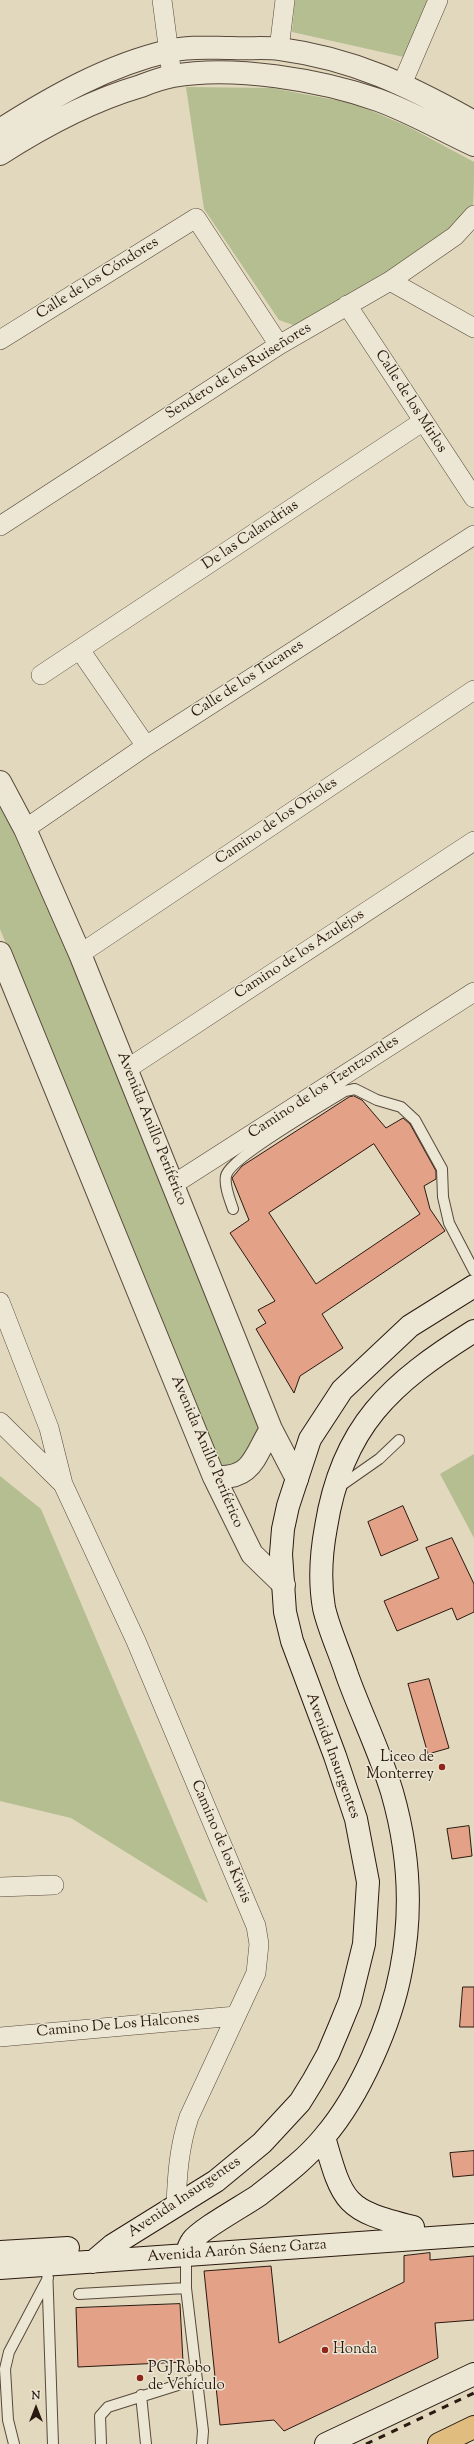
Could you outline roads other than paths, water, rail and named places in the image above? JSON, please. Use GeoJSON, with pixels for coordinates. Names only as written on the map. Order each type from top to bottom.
{"type":"FeatureCollection","features":[{"type":"Feature","properties":{"kind":"main road"},"geometry":{"type":"LineString","coordinates":[[0,130],[40,105],[86,81],[168,51],[187,48],[279,49],[351,63],[402,84],[474,122]]}},
{"type":"Feature","properties":{"kind":"main road"},"geometry":{"type":"LineString","coordinates":[[0,154],[30,134],[79,108],[124,91],[172,76],[240,74],[328,84],[402,110],[474,145]]}},
{"type":"Feature","properties":{"kind":"main road","name":"Avenida Anillo Periférico"},"geometry":{"type":"LineString","coordinates":[[0,782],[25,829],[80,954],[174,1184],[271,1429],[297,1479]]}},
{"type":"Feature","properties":{"kind":"main road","name":"Avenida Anillo Periférico"},"geometry":{"type":"LineString","coordinates":[[0,953],[214,1477],[252,1554],[284,1585]]}},
{"type":"Feature","properties":{"kind":"main road","name":"Avenida Insurgentes"},"geometry":{"type":"LineString","coordinates":[[93,2262],[113,2245],[176,2208],[239,2164],[262,2143],[300,2102],[328,2054],[350,2000],[364,1944],[368,1882],[356,1819],[335,1756],[292,1642],[286,1612],[281,1554],[283,1529],[310,1439],[342,1390],[410,1326],[474,1286]]}},
{"type":"Feature","properties":{"kind":"main road"},"geometry":{"type":"LineString","coordinates":[[189,2248],[285,2174],[324,2137],[346,2106],[383,2033],[401,1972],[410,1901],[401,1828],[391,1790],[324,1609],[320,1562],[331,1493],[345,1456],[372,1412],[407,1376],[474,1331]]}},
{"type":"Feature","properties":{"kind":"main road"},"geometry":{"type":"LineString","coordinates":[[214,1477],[236,1476],[249,1468],[271,1429]]}},
{"type":"Feature","properties":{"kind":"main road"},"geometry":{"type":"LineString","coordinates":[[324,2137],[334,2171],[346,2198],[360,2210],[377,2218],[413,2227]]}},
{"type":"Feature","properties":{"kind":"main road","name":"Avenida Aarón Sáenz Garza"},"geometry":{"type":"LineString","coordinates":[[0,2268],[47,2272],[93,2262],[189,2248],[474,2221]]}},
{"type":"Feature","properties":{"kind":"main road","name":"Avenida Aarón Sáenz Garza"},"geometry":{"type":"LineString","coordinates":[[0,2252],[113,2245],[189,2248],[474,2235]]}},
{"type":"Feature","properties":{"kind":"main road"},"geometry":{"type":"LineString","coordinates":[[326,2444],[474,2374]]}},
{"type":"Feature","properties":{"kind":"main road"},"geometry":{"type":"LineString","coordinates":[[439,2444],[474,2427]]}},
{"type":"Feature","properties":{"kind":"street"},"geometry":{"type":"LineString","coordinates":[[162,0],[172,76]]}},
{"type":"Feature","properties":{"kind":"street"},"geometry":{"type":"LineString","coordinates":[[279,49],[284,0]]}},
{"type":"Feature","properties":{"kind":"street"},"geometry":{"type":"LineString","coordinates":[[402,84],[438,0]]}},
{"type":"Feature","properties":{"kind":"street","name":"Sendero de los Ruiseñores"},"geometry":{"type":"LineString","coordinates":[[0,526],[279,345],[390,281],[455,236],[474,215]]}},
{"type":"Feature","properties":{"kind":"street","name":"Calle de los Cóndores"},"geometry":{"type":"LineString","coordinates":[[0,340],[196,218],[279,345]]}},
{"type":"Feature","properties":{"kind":"street"},"geometry":{"type":"LineString","coordinates":[[390,281],[474,328]]}},
{"type":"Feature","properties":{"kind":"street","name":"Calle de los Mirlos"},"geometry":{"type":"LineString","coordinates":[[347,305],[422,422],[474,498]]}},
{"type":"Feature","properties":{"kind":"street","name":"De las Calandrias"},"geometry":{"type":"LineString","coordinates":[[41,676],[422,422]]}},
{"type":"Feature","properties":{"kind":"street","name":"Calle de los Tucanes"},"geometry":{"type":"LineString","coordinates":[[25,829],[146,746],[474,535]]}},
{"type":"Feature","properties":{"kind":"street"},"geometry":{"type":"LineString","coordinates":[[80,650],[146,746]]}},
{"type":"Feature","properties":{"kind":"street","name":"Camino de los Orioles"},"geometry":{"type":"LineString","coordinates":[[80,954],[474,690]]}},
{"type":"Feature","properties":{"kind":"street","name":"Camino de los Azulejos"},"geometry":{"type":"LineString","coordinates":[[127,1069],[474,841]]}},
{"type":"Feature","properties":{"kind":"street","name":"Camino de los Tzentzontles"},"geometry":{"type":"LineString","coordinates":[[174,1184],[474,992]]}},
{"type":"Feature","properties":{"kind":"street","name":"Camino de los Kiwis"},"geometry":{"type":"LineString","coordinates":[[0,1302],[49,1428],[63,1484],[136,1642],[256,1926],[259,1944],[256,1973],[183,2135],[177,2162],[176,2208]]}},
{"type":"Feature","properties":{"kind":"street","name":"Camino de los Kiwis"},"geometry":{"type":"LineString","coordinates":[[0,1422],[63,1484]]}},
{"type":"Feature","properties":{"kind":"street"},"geometry":{"type":"LineString","coordinates":[[0,1887],[54,1885]]}},
{"type":"Feature","properties":{"kind":"street","name":"Camino De Los Halcones"},"geometry":{"type":"LineString","coordinates":[[0,2037],[236,2016]]}},
{"type":"Feature","properties":{"kind":"lane"},"geometry":{"type":"LineString","coordinates":[[233,1209],[226,1181],[226,1175],[234,1164],[278,1132],[345,1091],[355,1089],[377,1100],[401,1107],[416,1120],[442,1169],[443,1197],[449,1223],[474,1271]]}},
{"type":"Feature","properties":{"kind":"lane"},"geometry":{"type":"LineString","coordinates":[[331,1493],[379,1458],[399,1440]]}},
{"type":"Feature","properties":{"kind":"lane"},"geometry":{"type":"LineString","coordinates":[[189,2248],[186,2288],[197,2379],[202,2444]]}},
{"type":"Feature","properties":{"kind":"lane"},"geometry":{"type":"LineString","coordinates":[[14,2444],[8,2420],[5,2368],[9,2352],[47,2272]]}},
{"type":"Feature","properties":{"kind":"lane"},"geometry":{"type":"LineString","coordinates":[[47,2272],[53,2444]]}},
{"type":"Feature","properties":{"kind":"lane"},"geometry":{"type":"LineString","coordinates":[[79,2294],[186,2288]]}},
{"type":"Feature","properties":{"kind":"lane"},"geometry":{"type":"LineString","coordinates":[[101,2444],[100,2416],[102,2412],[108,2408],[141,2395],[197,2379]]}},
{"type":"Feature","properties":{"kind":"lane"},"geometry":{"type":"LineString","coordinates":[[141,2395],[146,2444]]}},
{"type":"Feature","properties":{"kind":"railway"},"geometry":{"type":"LineString","coordinates":[[366,2444],[474,2393]]}},
{"type":"Feature","properties":{"kind":"place","name":"Liceo de Monterrey"},"geometry":{"type":"Point","coordinates":[442,1767]}},
{"type":"Feature","properties":{"kind":"place","name":"Honda"},"geometry":{"type":"Point","coordinates":[325,2350]}},
{"type":"Feature","properties":{"kind":"place","name":"PGJ Robo de Vehículo"},"geometry":{"type":"Point","coordinates":[140,2378]}}]}
